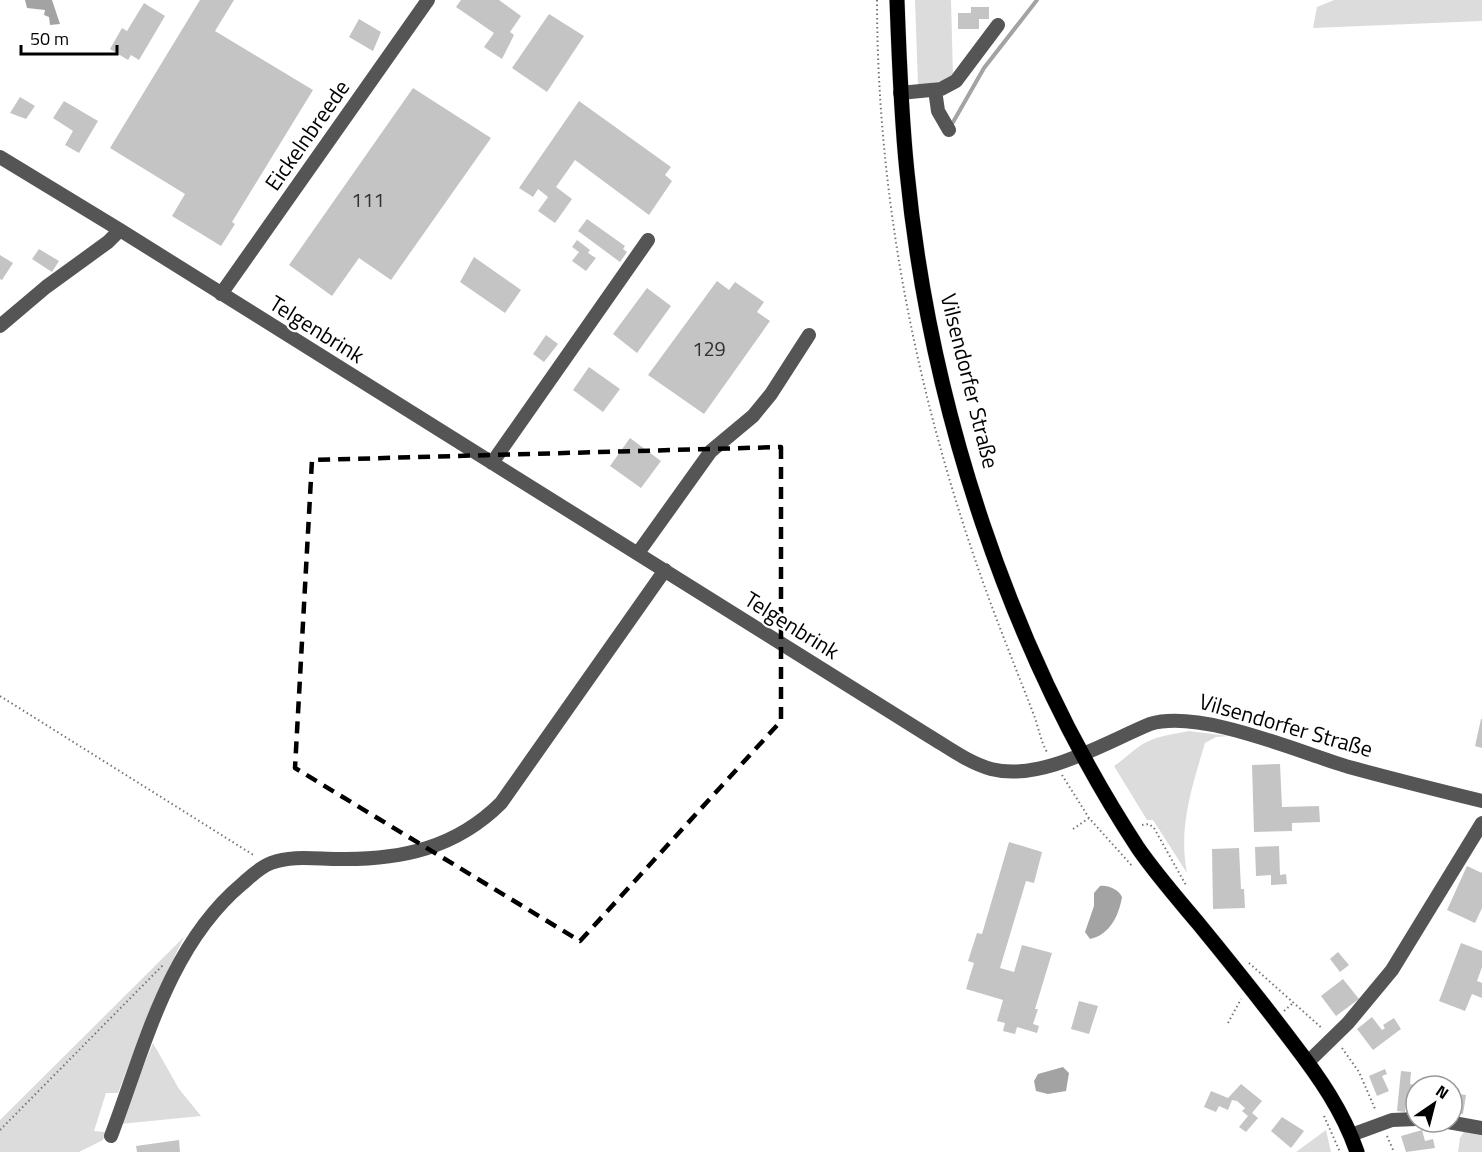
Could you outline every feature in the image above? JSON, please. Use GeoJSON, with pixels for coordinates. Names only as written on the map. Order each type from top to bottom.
{"type":"FeatureCollection","features":[{"type":"Feature","properties":{"kind":"main road","name":"Vilsendorfer Straße"},"geometry":{"type":"LineString","coordinates":[[897,0],[900,93],[907,174],[918,256],[958,441],[993,552],[1022,629],[1044,679],[1082,752],[1146,859],[1247,993],[1308,1062],[1335,1102],[1357,1152]]}},
{"type":"Feature","properties":{"kind":"street","name":"Eickelnbreede"},"geometry":{"type":"LineString","coordinates":[[221,294],[428,0]]}},
{"type":"Feature","properties":{"kind":"street"},"geometry":{"type":"LineString","coordinates":[[900,93],[935,90],[956,81],[999,25]]}},
{"type":"Feature","properties":{"kind":"street"},"geometry":{"type":"LineString","coordinates":[[935,90],[938,111],[949,129]]}},
{"type":"Feature","properties":{"kind":"street","name":"Telgenbrink"},"geometry":{"type":"LineString","coordinates":[[0,157],[979,765],[1001,771],[1030,771],[1082,752]]}},
{"type":"Feature","properties":{"kind":"street"},"geometry":{"type":"LineString","coordinates":[[0,326],[46,287],[108,242],[120,230]]}},
{"type":"Feature","properties":{"kind":"street"},"geometry":{"type":"LineString","coordinates":[[492,463],[648,240]]}},
{"type":"Feature","properties":{"kind":"street"},"geometry":{"type":"LineString","coordinates":[[638,554],[711,451],[753,416],[771,394],[808,335]]}},
{"type":"Feature","properties":{"kind":"street"},"geometry":{"type":"LineString","coordinates":[[111,1136],[173,973],[206,919],[228,896],[268,864],[286,858],[371,859],[398,856],[438,845],[484,820],[501,803],[665,570]]}},
{"type":"Feature","properties":{"kind":"street","name":"Vilsendorfer Straße"},"geometry":{"type":"LineString","coordinates":[[1082,752],[1165,719],[1206,722],[1360,770],[1482,801]]}},
{"type":"Feature","properties":{"kind":"street"},"geometry":{"type":"LineString","coordinates":[[1308,1062],[1376,993],[1482,823]]}},
{"type":"Feature","properties":{"kind":"street"},"geometry":{"type":"LineString","coordinates":[[1351,1135],[1382,1124],[1404,1121]]}},
{"type":"Feature","properties":{"kind":"street"},"geometry":{"type":"LineString","coordinates":[[1464,1125],[1482,1128]]}},
{"type":"Feature","properties":{"kind":"path"},"geometry":{"type":"LineString","coordinates":[[0,696],[268,864]]}},
{"type":"Feature","properties":{"kind":"path"},"geometry":{"type":"LineString","coordinates":[[1064,779],[1089,818],[1134,868]]}},
{"type":"Feature","properties":{"kind":"path"},"geometry":{"type":"LineString","coordinates":[[1073,829],[1089,818]]}},
{"type":"Feature","properties":{"kind":"path"},"geometry":{"type":"LineString","coordinates":[[0,1130],[165,962]]}},
{"type":"Feature","properties":{"kind":"path"},"geometry":{"type":"LineString","coordinates":[[1247,993],[1248,1004]]}},
{"type":"Feature","properties":{"kind":"path"},"geometry":{"type":"LineString","coordinates":[[1228,1023],[1247,993]]}},
{"type":"Feature","properties":{"kind":"path"},"geometry":{"type":"LineString","coordinates":[[1294,1002],[1333,1039],[1359,1072],[1394,1152]]}},
{"type":"Feature","properties":{"kind":"path"},"geometry":{"type":"LineString","coordinates":[[1320,1106],[1340,1152]]}},
{"type":"Feature","properties":{"kind":"highlighted area"},"geometry":{"type":"Polygon","coordinates":[[[781,447],[781,721],[580,941],[295,768],[312,460],[781,447]]]}},
{"type":"Feature","properties":{"kind":"shaded area"},"geometry":{"type":"Polygon","coordinates":[[[25,0],[52,0],[60,24],[50,25],[49,17],[44,15],[45,10],[27,8],[25,0]]]}},
{"type":"Feature","properties":{"kind":"shaded area"},"geometry":{"type":"Polygon","coordinates":[[[915,0],[951,0],[953,77],[949,80],[918,85],[915,0]]]}},
{"type":"Feature","properties":{"kind":"shaded area"},"geometry":{"type":"Polygon","coordinates":[[[1334,0],[1482,0],[1482,21],[1313,28],[1317,7],[1334,0]]]}},
{"type":"Feature","properties":{"kind":"shaded area"},"geometry":{"type":"Polygon","coordinates":[[[1189,731],[1229,736],[1216,737],[1205,743],[1191,791],[1185,823],[1187,873],[1153,820],[1147,820],[1114,766],[1148,741],[1189,731]]]}},
{"type":"Feature","properties":{"kind":"shaded area"},"geometry":{"type":"Polygon","coordinates":[[[1100,886],[1112,888],[1122,897],[1119,911],[1108,929],[1090,939],[1085,932],[1094,906],[1094,893],[1100,886]]]}},
{"type":"Feature","properties":{"kind":"shaded area"},"geometry":{"type":"Polygon","coordinates":[[[184,937],[155,997],[118,1093],[106,1093],[94,1131],[105,1132],[103,1140],[79,1152],[0,1152],[0,1120],[184,937]]]}},
{"type":"Feature","properties":{"kind":"shaded area"},"geometry":{"type":"Polygon","coordinates":[[[153,1043],[179,1089],[201,1116],[120,1124],[153,1043]]]}},
{"type":"Feature","properties":{"kind":"shaded area"},"geometry":{"type":"Polygon","coordinates":[[[1063,1067],[1069,1073],[1066,1091],[1048,1094],[1036,1091],[1034,1081],[1038,1074],[1063,1067]]]}},
{"type":"Feature","properties":{"kind":"shaded area"},"geometry":{"type":"Polygon","coordinates":[[[1326,1130],[1331,1152],[1296,1152],[1326,1130]]]}},
{"type":"Feature","properties":{"kind":"shaded area"},"geometry":{"type":"Polygon","coordinates":[[[1464,1132],[1482,1133],[1482,1152],[1458,1152],[1460,1138],[1464,1132]]]}},
{"type":"Feature","properties":{"kind":"building"},"geometry":{"type":"Polygon","coordinates":[[[200,0],[234,0],[215,31],[313,90],[232,222],[235,224],[221,246],[172,216],[185,194],[110,148],[200,0]]]}},
{"type":"Feature","properties":{"kind":"building"},"geometry":{"type":"Polygon","coordinates":[[[461,0],[499,0],[521,16],[510,32],[514,35],[502,59],[484,47],[494,33],[456,7],[461,0]]]}},
{"type":"Feature","properties":{"kind":"building"},"geometry":{"type":"Polygon","coordinates":[[[144,3],[165,16],[139,60],[131,55],[128,60],[110,49],[122,28],[127,31],[144,3]]]}},
{"type":"Feature","properties":{"kind":"building"},"geometry":{"type":"Polygon","coordinates":[[[971,7],[989,7],[989,19],[979,19],[979,29],[958,29],[958,13],[971,13],[971,7]]]}},
{"type":"Feature","properties":{"kind":"building"},"geometry":{"type":"Polygon","coordinates":[[[549,14],[584,36],[547,92],[512,68],[549,14]]]}},
{"type":"Feature","properties":{"kind":"building"},"geometry":{"type":"Polygon","coordinates":[[[359,19],[381,32],[373,51],[349,37],[359,19]]]}},
{"type":"Feature","properties":{"kind":"building"},"geometry":{"type":"Polygon","coordinates":[[[413,88],[491,138],[391,280],[359,258],[332,296],[289,265],[413,88]]]}},
{"type":"Feature","properties":{"kind":"building"},"geometry":{"type":"Polygon","coordinates":[[[20,97],[35,106],[26,119],[10,113],[20,97]]]}},
{"type":"Feature","properties":{"kind":"building"},"geometry":{"type":"Polygon","coordinates":[[[64,101],[98,121],[79,153],[65,145],[73,131],[53,118],[64,101]]]}},
{"type":"Feature","properties":{"kind":"building"},"geometry":{"type":"Polygon","coordinates":[[[579,101],[671,167],[665,175],[672,181],[649,215],[575,160],[556,187],[572,199],[555,223],[538,211],[548,197],[538,189],[533,197],[519,188],[579,101]]]}},
{"type":"Feature","properties":{"kind":"building"},"geometry":{"type":"Polygon","coordinates":[[[587,219],[625,246],[623,249],[627,252],[620,262],[578,231],[587,219]]]}},
{"type":"Feature","properties":{"kind":"building"},"geometry":{"type":"Polygon","coordinates":[[[577,240],[590,250],[588,253],[596,258],[586,271],[572,261],[579,252],[572,247],[577,240]]]}},
{"type":"Feature","properties":{"kind":"building"},"geometry":{"type":"Polygon","coordinates":[[[39,249],[59,261],[52,272],[32,259],[39,249]]]}},
{"type":"Feature","properties":{"kind":"building"},"geometry":{"type":"Polygon","coordinates":[[[0,255],[13,263],[2,280],[0,279],[0,255]]]}},
{"type":"Feature","properties":{"kind":"building"},"geometry":{"type":"Polygon","coordinates":[[[474,257],[521,290],[505,313],[460,282],[474,257]]]}},
{"type":"Feature","properties":{"kind":"building"},"geometry":{"type":"Polygon","coordinates":[[[717,281],[729,290],[735,282],[764,302],[757,312],[770,321],[704,414],[648,375],[717,281]]]}},
{"type":"Feature","properties":{"kind":"building"},"geometry":{"type":"Polygon","coordinates":[[[647,288],[671,306],[637,353],[613,334],[647,288]]]}},
{"type":"Feature","properties":{"kind":"building"},"geometry":{"type":"Polygon","coordinates":[[[546,335],[558,344],[544,362],[533,354],[546,335]]]}},
{"type":"Feature","properties":{"kind":"building"},"geometry":{"type":"Polygon","coordinates":[[[589,367],[620,389],[603,412],[573,390],[589,367]]]}},
{"type":"Feature","properties":{"kind":"building"},"geometry":{"type":"Polygon","coordinates":[[[630,438],[661,461],[641,488],[610,466],[630,438]]]}},
{"type":"Feature","properties":{"kind":"building"},"geometry":{"type":"Polygon","coordinates":[[[1482,719],[1482,748],[1475,746],[1482,719]]]}},
{"type":"Feature","properties":{"kind":"building"},"geometry":{"type":"Polygon","coordinates":[[[1280,764],[1282,807],[1319,806],[1320,822],[1292,823],[1292,831],[1254,832],[1252,765],[1280,764]]]}},
{"type":"Feature","properties":{"kind":"building"},"geometry":{"type":"Polygon","coordinates":[[[1009,842],[1042,852],[1034,883],[1026,881],[1000,968],[1014,972],[1022,945],[1052,953],[1035,1009],[1038,1009],[1033,1024],[1039,1026],[1037,1033],[1017,1027],[1015,1034],[1003,1031],[1005,1023],[997,1021],[1003,1000],[966,989],[974,963],[968,961],[977,933],[982,934],[1009,842]]]}},
{"type":"Feature","properties":{"kind":"building"},"geometry":{"type":"Polygon","coordinates":[[[1279,846],[1280,875],[1286,874],[1287,884],[1271,885],[1271,875],[1256,876],[1255,847],[1279,846]]]}},
{"type":"Feature","properties":{"kind":"building"},"geometry":{"type":"Polygon","coordinates":[[[1239,848],[1241,889],[1244,889],[1245,908],[1213,909],[1212,849],[1239,848]]]}},
{"type":"Feature","properties":{"kind":"building"},"geometry":{"type":"Polygon","coordinates":[[[1467,866],[1482,873],[1482,908],[1475,923],[1447,910],[1467,866]]]}},
{"type":"Feature","properties":{"kind":"building"},"geometry":{"type":"Polygon","coordinates":[[[1461,943],[1482,951],[1482,967],[1477,981],[1482,983],[1482,998],[1472,994],[1465,1011],[1439,1001],[1461,943]]]}},
{"type":"Feature","properties":{"kind":"building"},"geometry":{"type":"Polygon","coordinates":[[[1338,952],[1349,965],[1340,972],[1330,959],[1338,952]]]}},
{"type":"Feature","properties":{"kind":"building"},"geometry":{"type":"Polygon","coordinates":[[[1343,979],[1359,999],[1336,1016],[1321,996],[1343,979]]]}},
{"type":"Feature","properties":{"kind":"building"},"geometry":{"type":"Polygon","coordinates":[[[1079,1001],[1098,1006],[1089,1034],[1071,1029],[1079,1001]]]}},
{"type":"Feature","properties":{"kind":"building"},"geometry":{"type":"Polygon","coordinates":[[[1372,1017],[1382,1030],[1385,1028],[1383,1025],[1394,1018],[1401,1029],[1373,1050],[1357,1029],[1372,1017]]]}},
{"type":"Feature","properties":{"kind":"building"},"geometry":{"type":"Polygon","coordinates":[[[1385,1069],[1387,1074],[1382,1076],[1389,1091],[1377,1096],[1369,1076],[1385,1069]]]}},
{"type":"Feature","properties":{"kind":"building"},"geometry":{"type":"Polygon","coordinates":[[[1401,1071],[1411,1072],[1411,1074],[1404,1074],[1404,1112],[1397,1111],[1401,1071]]]}},
{"type":"Feature","properties":{"kind":"building"},"geometry":{"type":"Polygon","coordinates":[[[1241,1084],[1262,1101],[1252,1113],[1258,1118],[1246,1132],[1239,1127],[1248,1116],[1242,1111],[1245,1108],[1237,1101],[1232,1100],[1228,1110],[1219,1106],[1216,1112],[1204,1107],[1211,1091],[1228,1098],[1241,1084]]]}},
{"type":"Feature","properties":{"kind":"building"},"geometry":{"type":"Polygon","coordinates":[[[1282,1117],[1304,1131],[1291,1148],[1271,1131],[1282,1117]]]}},
{"type":"Feature","properties":{"kind":"building"},"geometry":{"type":"Polygon","coordinates":[[[1423,1134],[1425,1141],[1433,1139],[1435,1148],[1406,1152],[1401,1136],[1423,1134]]]}},
{"type":"Feature","properties":{"kind":"building"},"geometry":{"type":"Polygon","coordinates":[[[179,1140],[180,1152],[137,1152],[136,1146],[179,1140]]]}},
{"type":"Feature","properties":{"kind":"waterway"},"geometry":{"type":"LineString","coordinates":[[952,124],[984,68],[1037,0]]}}]}
